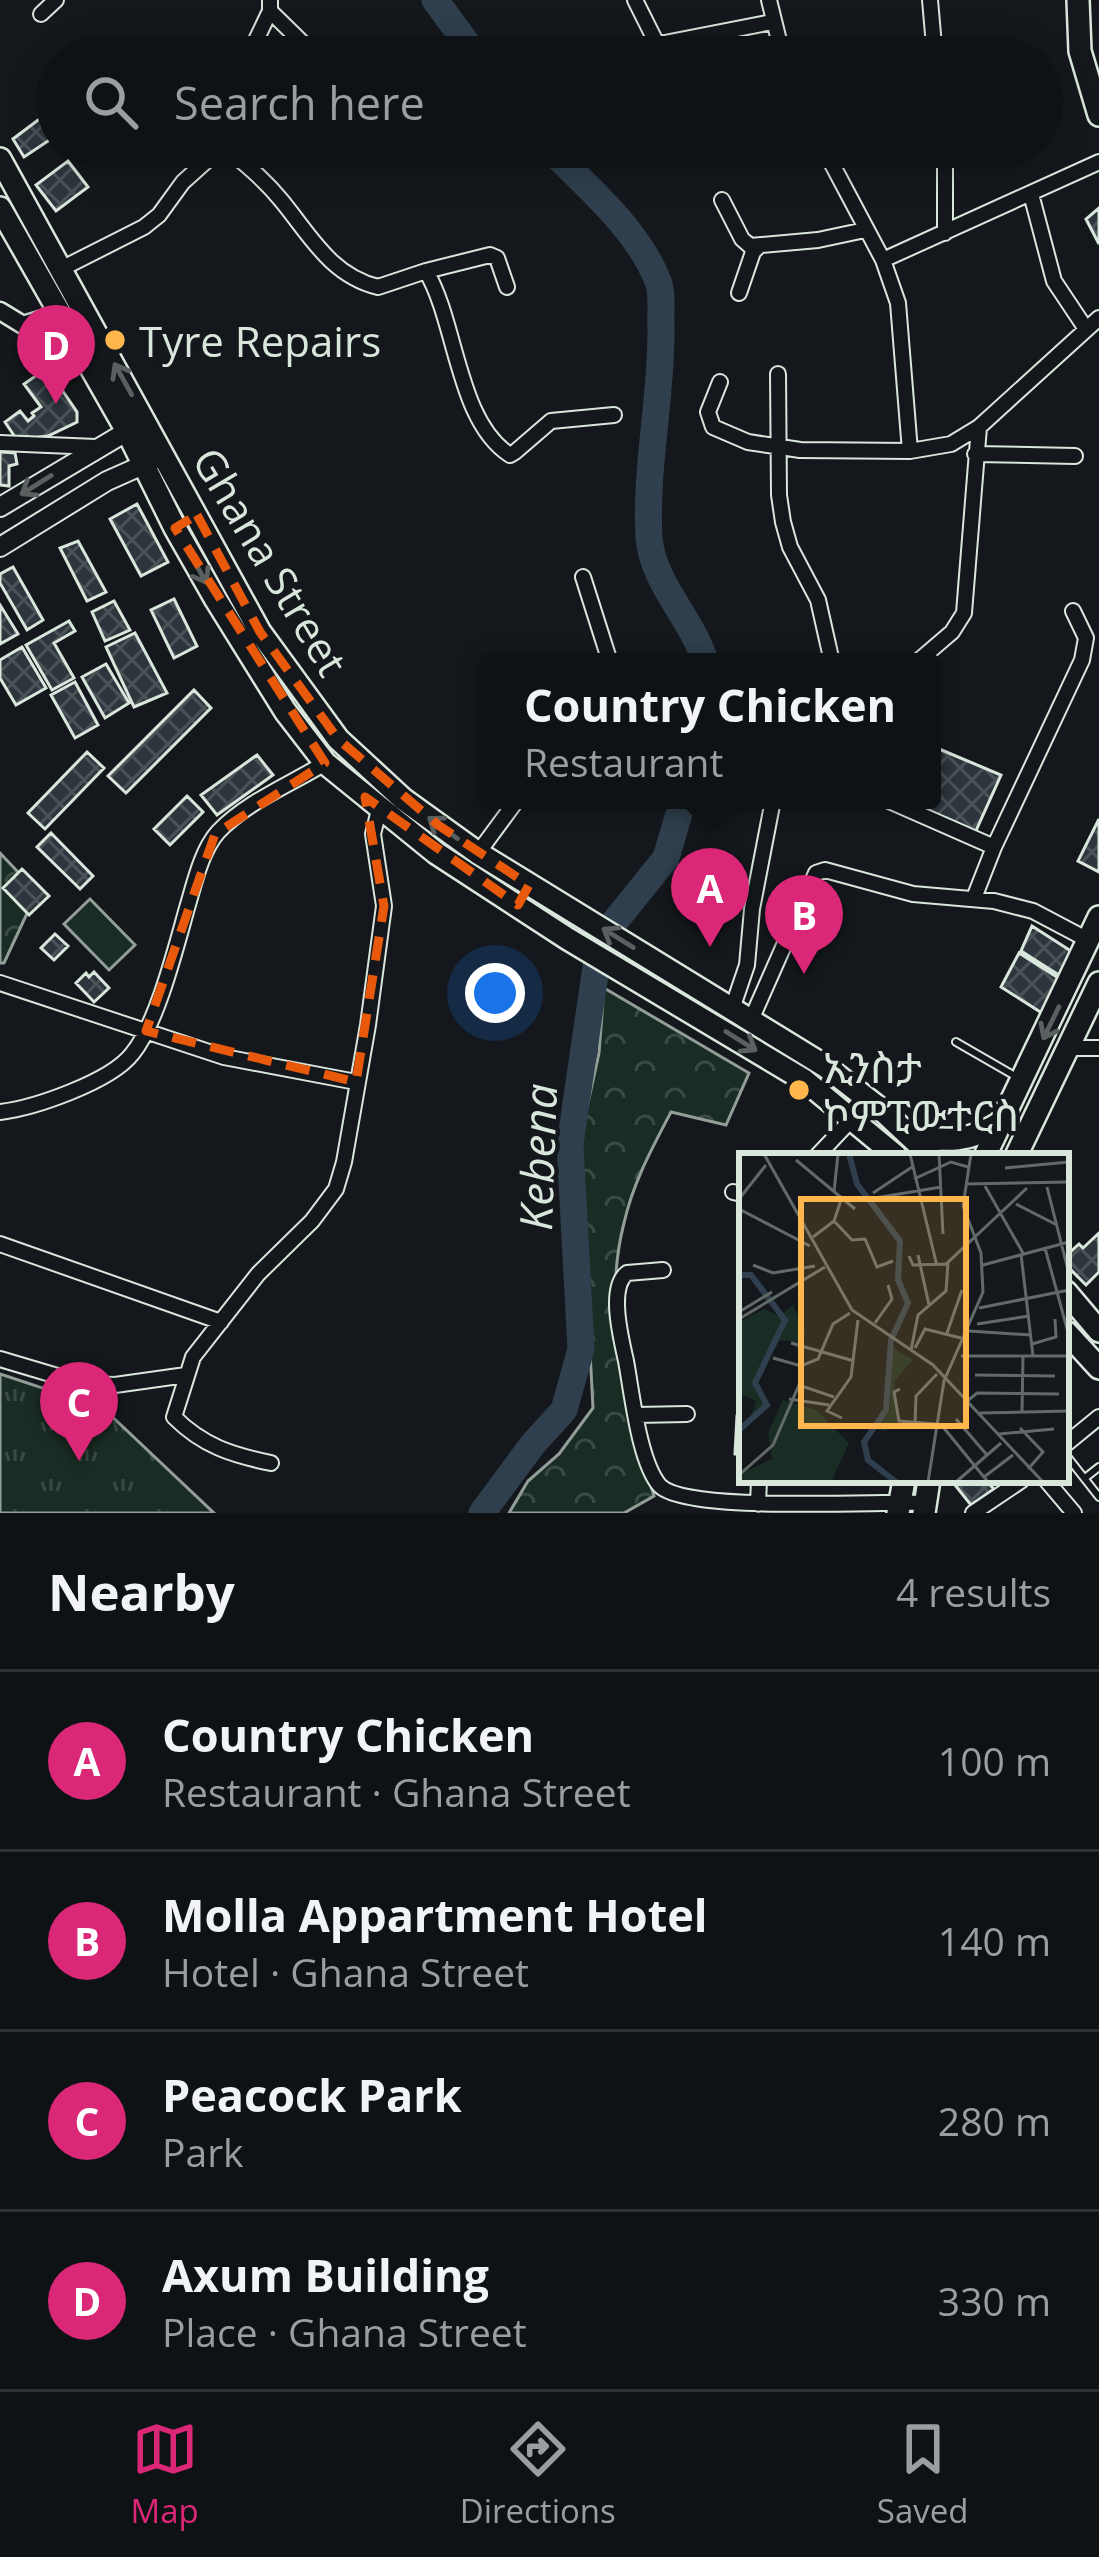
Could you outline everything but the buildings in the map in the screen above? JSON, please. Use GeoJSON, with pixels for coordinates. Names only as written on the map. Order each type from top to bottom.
{"type":"FeatureCollection","features":[{"type":"Feature","properties":{"kind":"main road"},"geometry":{"type":"LineString","coordinates":[[1078,0],[1080,51],[1099,116]]}},
{"type":"Feature","properties":{"kind":"main road","name":"Ghana Street"},"geometry":{"type":"LineString","coordinates":[[0,159],[61,269],[154,460],[197,515],[260,632],[314,710],[378,777],[478,853],[568,939],[804,1080],[892,1153]]}},
{"type":"Feature","properties":{"kind":"main road","name":"Ghana Street"},"geometry":{"type":"LineString","coordinates":[[0,208],[58,314],[136,426]]}},
{"type":"Feature","properties":{"kind":"main road"},"geometry":{"type":"LineString","coordinates":[[0,507],[136,426]]}},
{"type":"Feature","properties":{"kind":"main road"},"geometry":{"type":"LineString","coordinates":[[0,547],[107,482],[154,460]]}},
{"type":"Feature","properties":{"kind":"main road","name":"Ghana Street"},"geometry":{"type":"LineString","coordinates":[[154,460],[175,528],[285,711],[326,763],[436,853],[524,895],[577,912],[825,1066],[929,1153]]}},
{"type":"Feature","properties":{"kind":"main road"},"geometry":{"type":"LineString","coordinates":[[175,528],[197,515]]}},
{"type":"Feature","properties":{"kind":"main road"},"geometry":{"type":"LineString","coordinates":[[987,1153],[1099,916]]}},
{"type":"Feature","properties":{"kind":"main road"},"geometry":{"type":"LineString","coordinates":[[1018,1153],[1099,983]]}},
{"type":"Feature","properties":{"kind":"main road"},"geometry":{"type":"LineString","coordinates":[[908,1134],[970,1140],[1003,1120]]}},
{"type":"Feature","properties":{"kind":"main road"},"geometry":{"type":"LineString","coordinates":[[1069,1296],[1099,1331]]}},
{"type":"Feature","properties":{"kind":"main road"},"geometry":{"type":"LineString","coordinates":[[1069,1335],[1097,1360]]}},
{"type":"Feature","properties":{"kind":"street"},"geometry":{"type":"LineString","coordinates":[[41,14],[56,0]]}},
{"type":"Feature","properties":{"kind":"street"},"geometry":{"type":"LineString","coordinates":[[635,0],[653,36]]}},
{"type":"Feature","properties":{"kind":"street"},"geometry":{"type":"LineString","coordinates":[[769,0],[776,36]]}},
{"type":"Feature","properties":{"kind":"street"},"geometry":{"type":"LineString","coordinates":[[931,0],[934,36]]}},
{"type":"Feature","properties":{"kind":"street"},"geometry":{"type":"LineString","coordinates":[[257,36],[270,6],[298,36]]}},
{"type":"Feature","properties":{"kind":"street"},"geometry":{"type":"LineString","coordinates":[[698,36],[772,22]]}},
{"type":"Feature","properties":{"kind":"street"},"geometry":{"type":"LineString","coordinates":[[883,260],[1099,162]]}},
{"type":"Feature","properties":{"kind":"street"},"geometry":{"type":"LineString","coordinates":[[61,269],[144,227],[199,168]]}},
{"type":"Feature","properties":{"kind":"street"},"geometry":{"type":"LineString","coordinates":[[250,168],[314,246],[344,272],[378,287],[490,255],[497,257],[507,287]]}},
{"type":"Feature","properties":{"kind":"street"},"geometry":{"type":"LineString","coordinates":[[834,168],[883,260],[901,320],[910,451]]}},
{"type":"Feature","properties":{"kind":"street"},"geometry":{"type":"LineString","coordinates":[[945,168],[945,233]]}},
{"type":"Feature","properties":{"kind":"street"},"geometry":{"type":"LineString","coordinates":[[1031,194],[1054,281],[1086,329]]}},
{"type":"Feature","properties":{"kind":"street"},"geometry":{"type":"LineString","coordinates":[[722,200],[750,246],[865,230]]}},
{"type":"Feature","properties":{"kind":"street"},"geometry":{"type":"LineString","coordinates":[[739,293],[759,246]]}},
{"type":"Feature","properties":{"kind":"street"},"geometry":{"type":"LineString","coordinates":[[426,272],[475,409],[504,453],[510,455],[551,421],[614,415]]}},
{"type":"Feature","properties":{"kind":"street"},"geometry":{"type":"LineString","coordinates":[[0,311],[23,325],[58,314]]}},
{"type":"Feature","properties":{"kind":"street"},"geometry":{"type":"LineString","coordinates":[[720,382],[708,412],[713,427],[748,442],[781,448],[910,451],[951,444],[979,428],[1099,318]]}},
{"type":"Feature","properties":{"kind":"street"},"geometry":{"type":"LineString","coordinates":[[778,374],[783,522],[790,547],[818,600],[830,653]]}},
{"type":"Feature","properties":{"kind":"street"},"geometry":{"type":"LineString","coordinates":[[928,653],[952,632],[964,613],[979,428]]}},
{"type":"Feature","properties":{"kind":"street"},"geometry":{"type":"LineString","coordinates":[[0,443],[96,447]]}},
{"type":"Feature","properties":{"kind":"street"},"geometry":{"type":"LineString","coordinates":[[975,454],[1075,456]]}},
{"type":"Feature","properties":{"kind":"street"},"geometry":{"type":"LineString","coordinates":[[583,577],[607,653]]}},
{"type":"Feature","properties":{"kind":"street"},"geometry":{"type":"LineString","coordinates":[[974,898],[1082,661],[1085,638],[1073,611]]}},
{"type":"Feature","properties":{"kind":"street"},"geometry":{"type":"LineString","coordinates":[[0,1112],[28,1108],[112,1070],[131,1056],[146,1031],[215,835],[250,807],[326,763]]}},
{"type":"Feature","properties":{"kind":"street"},"geometry":{"type":"LineString","coordinates":[[478,853],[510,809]]}},
{"type":"Feature","properties":{"kind":"street"},"geometry":{"type":"LineString","coordinates":[[742,1014],[752,909],[771,809]]}},
{"type":"Feature","properties":{"kind":"street"},"geometry":{"type":"LineString","coordinates":[[907,809],[994,848]]}},
{"type":"Feature","properties":{"kind":"street"},"geometry":{"type":"LineString","coordinates":[[271,1462],[229,1454],[207,1444],[175,1418],[193,1358],[258,1274],[312,1221],[336,1189],[384,906],[373,834],[379,810]]}},
{"type":"Feature","properties":{"kind":"street"},"geometry":{"type":"LineString","coordinates":[[742,1014],[816,873],[834,872],[913,894],[974,898],[1033,911],[1088,940]]}},
{"type":"Feature","properties":{"kind":"street"},"geometry":{"type":"LineString","coordinates":[[1,987],[224,1057],[356,1082]]}},
{"type":"Feature","properties":{"kind":"street"},"geometry":{"type":"LineString","coordinates":[[1068,1048],[1099,1048]]}},
{"type":"Feature","properties":{"kind":"street"},"geometry":{"type":"LineString","coordinates":[[821,1153],[852,1119]]}},
{"type":"Feature","properties":{"kind":"street"},"geometry":{"type":"LineString","coordinates":[[0,1244],[221,1322]]}},
{"type":"Feature","properties":{"kind":"street"},"geometry":{"type":"LineString","coordinates":[[663,1270],[627,1273],[618,1286],[622,1342],[636,1415],[657,1483],[691,1499],[758,1504],[926,1499]]}},
{"type":"Feature","properties":{"kind":"street"},"geometry":{"type":"LineString","coordinates":[[0,1359],[83,1384],[115,1385],[186,1375]]}},
{"type":"Feature","properties":{"kind":"street"},"geometry":{"type":"LineString","coordinates":[[636,1415],[687,1414]]}},
{"type":"Feature","properties":{"kind":"street"},"geometry":{"type":"LineString","coordinates":[[1069,1442],[1099,1417]]}},
{"type":"Feature","properties":{"kind":"street"},"geometry":{"type":"LineString","coordinates":[[758,1504],[759,1483]]}},
{"type":"Feature","properties":{"kind":"street"},"geometry":{"type":"LineString","coordinates":[[973,1513],[1018,1483]]}},
{"type":"Feature","properties":{"kind":"street"},"geometry":{"type":"LineString","coordinates":[[1049,1483],[1074,1513]]}},
{"type":"Feature","properties":{"kind":"lane"},"geometry":{"type":"LineString","coordinates":[[956,1042],[1023,1081]]}},
{"type":"Feature","properties":{"kind":"lane"},"geometry":{"type":"LineString","coordinates":[[1069,1459],[1099,1498]]}},
{"type":"Feature","properties":{"kind":"lane"},"geometry":{"type":"LineString","coordinates":[[1085,1478],[1099,1466]]}},
{"type":"Feature","properties":{"kind":"highlighted area"},"geometry":{"type":"Polygon","coordinates":[[[197,515],[260,632],[338,739],[438,825],[529,885],[518,905],[365,797],[384,906],[356,1082],[146,1031],[215,834],[325,763],[175,528],[197,515]]]}},
{"type":"Feature","properties":{"kind":"green space"},"geometry":{"type":"Polygon","coordinates":[[[0,853],[37,892],[4,963],[0,963],[0,853]]]}},
{"type":"Feature","properties":{"kind":"green space"},"geometry":{"type":"Polygon","coordinates":[[[90,899],[135,945],[109,970],[64,924],[90,899]]]}},
{"type":"Feature","properties":{"kind":"green space"},"geometry":{"type":"Polygon","coordinates":[[[604,988],[749,1073],[726,1125],[671,1112],[638,1180],[624,1223],[615,1291],[616,1326],[627,1396],[654,1496],[624,1513],[509,1513],[528,1481],[559,1454],[593,1408],[579,1144],[599,1053],[604,988]]]}},
{"type":"Feature","properties":{"kind":"green space"},"geometry":{"type":"Polygon","coordinates":[[[0,1374],[103,1408],[214,1513],[0,1513],[0,1374]]]}},
{"type":"Feature","properties":{"kind":"waterway","name":"Kebena"},"geometry":{"type":"LineString","coordinates":[[435,0],[462,36]]}},
{"type":"Feature","properties":{"kind":"waterway","name":"Kebena"},"geometry":{"type":"LineString","coordinates":[[569,168],[624,226],[658,281],[661,353],[649,537],[657,570],[702,653]]}},
{"type":"Feature","properties":{"kind":"waterway","name":"Kebena"},"geometry":{"type":"LineString","coordinates":[[482,1513],[564,1410],[581,1349],[570,1144],[600,940],[666,858],[680,809]]}},
{"type":"Feature","properties":{"kind":"place","name":"Tyre Repairs"},"geometry":{"type":"Point","coordinates":[115,340]}},
{"type":"Feature","properties":{"kind":"place","name":"Axum Building"},"geometry":{"type":"Point","coordinates":[56,404]}},
{"type":"Feature","properties":{"kind":"place","name":"Country Chicken"},"geometry":{"type":"Point","coordinates":[710,947]}},
{"type":"Feature","properties":{"kind":"place","name":"Molla Appartment Hotel"},"geometry":{"type":"Point","coordinates":[804,974]}},
{"type":"Feature","properties":{"kind":"place","name":"ኢንስታ ኮምፒውተርስ"},"geometry":{"type":"Point","coordinates":[799,1090]}},
{"type":"Feature","properties":{"kind":"place","name":"Peacock Park"},"geometry":{"type":"Point","coordinates":[79,1461]}}]}
